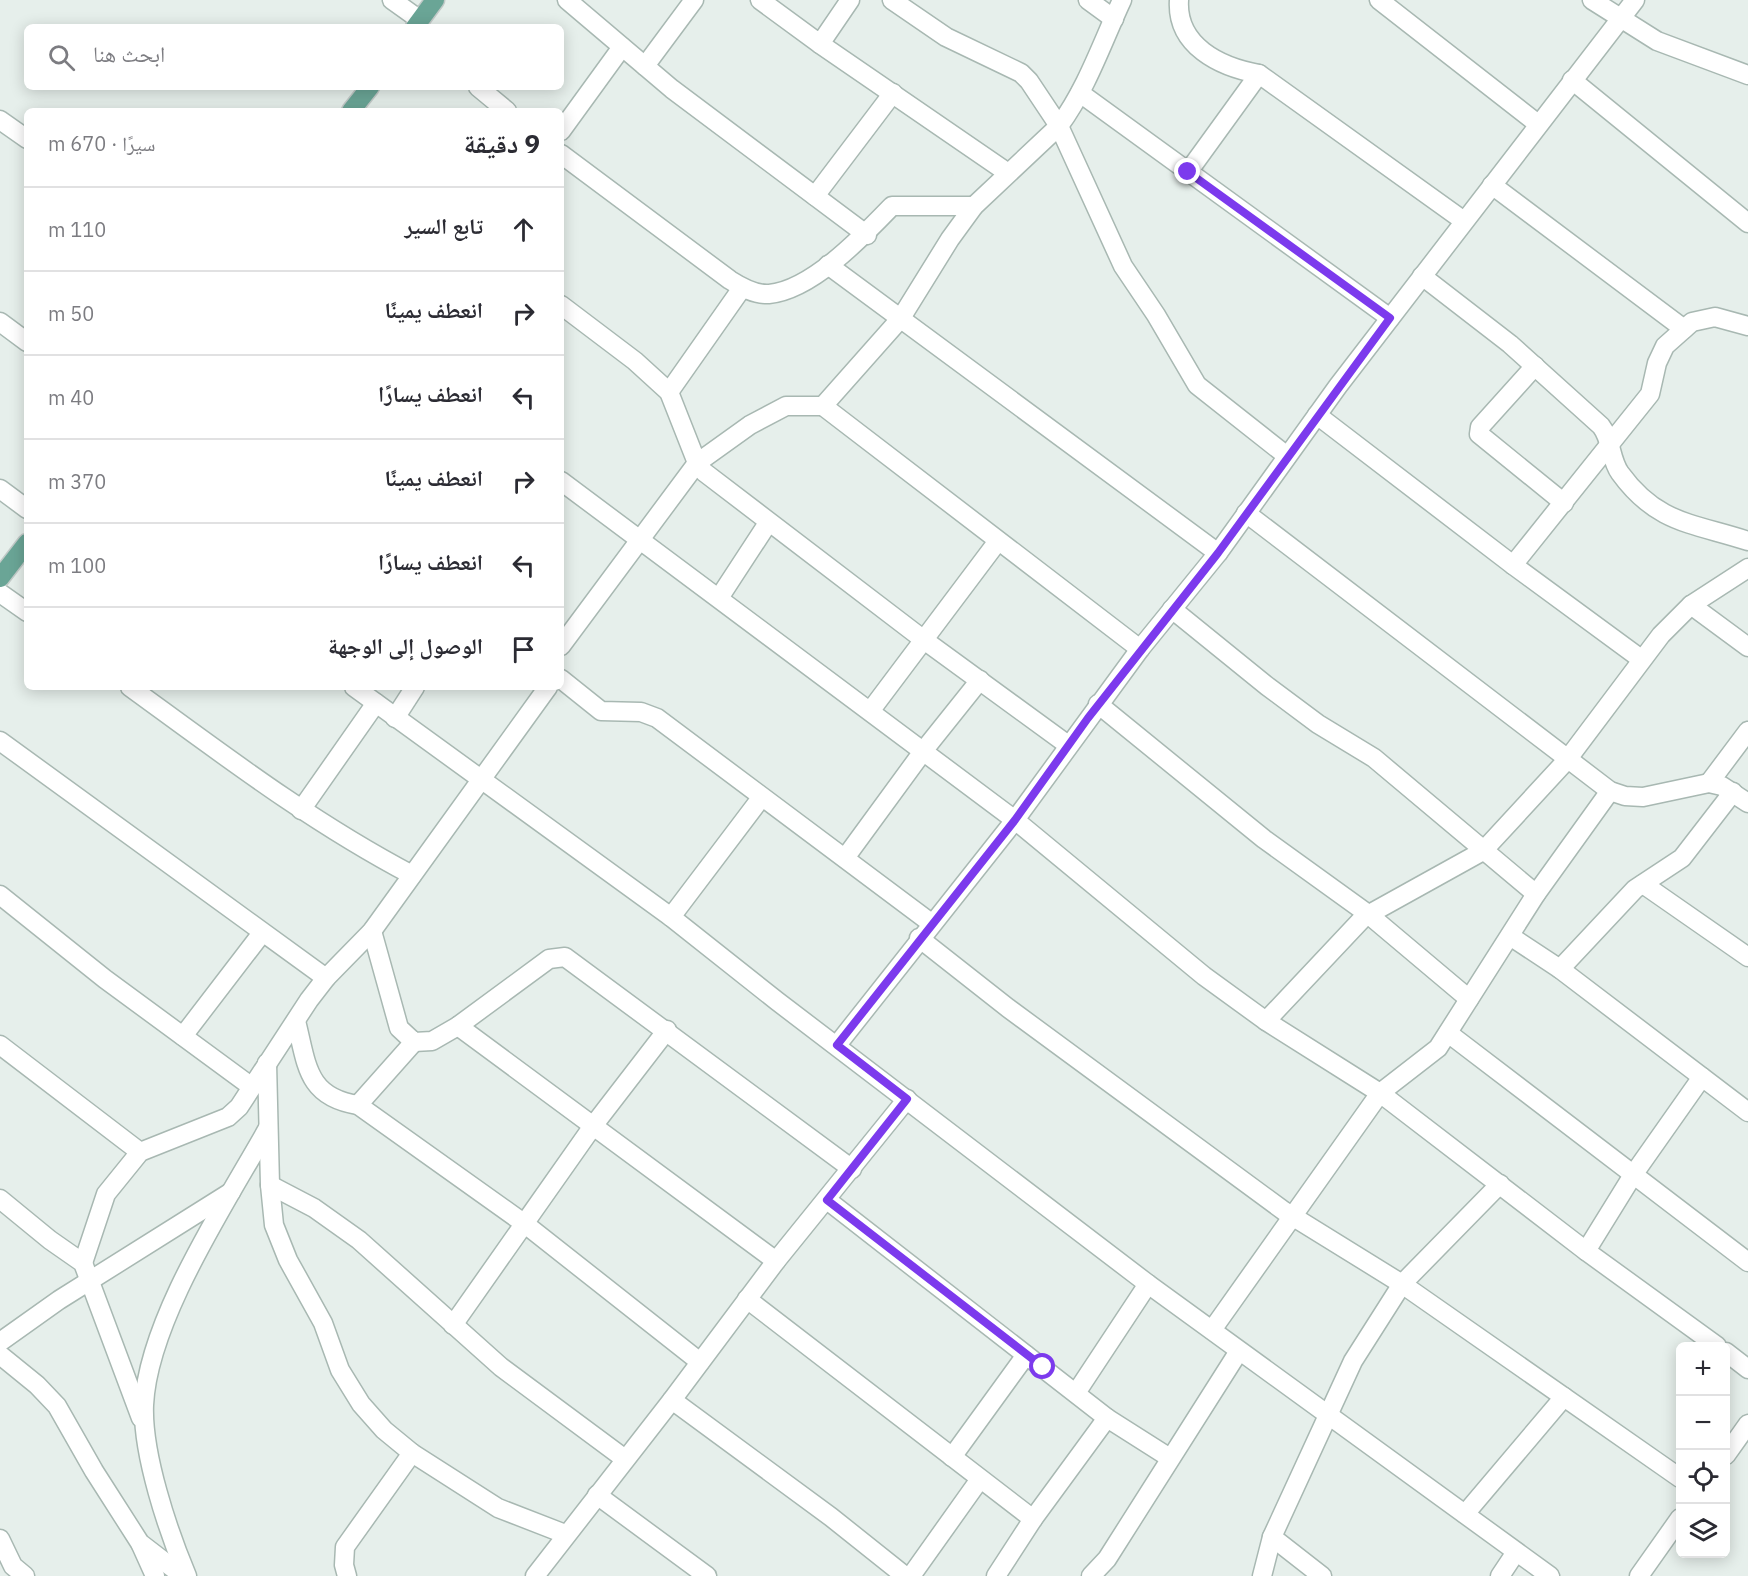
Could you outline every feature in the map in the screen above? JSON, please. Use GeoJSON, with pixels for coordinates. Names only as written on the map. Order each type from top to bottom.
{"type":"FeatureCollection","features":[{"type":"Feature","properties":{"kind":"main road"},"geometry":{"type":"LineString","coordinates":[[418,23],[435,0]]}},
{"type":"Feature","properties":{"kind":"main road"},"geometry":{"type":"LineString","coordinates":[[353,108],[368,90]]}},
{"type":"Feature","properties":{"kind":"main road"},"geometry":{"type":"LineString","coordinates":[[0,578],[24,547]]}},
{"type":"Feature","properties":{"kind":"street"},"geometry":{"type":"LineString","coordinates":[[392,0],[418,23]]}},
{"type":"Feature","properties":{"kind":"street"},"geometry":{"type":"LineString","coordinates":[[567,0],[645,66],[867,235]]}},
{"type":"Feature","properties":{"kind":"street"},"geometry":{"type":"LineString","coordinates":[[645,66],[694,0]]}},
{"type":"Feature","properties":{"kind":"street"},"geometry":{"type":"LineString","coordinates":[[760,0],[1008,173]]}},
{"type":"Feature","properties":{"kind":"street"},"geometry":{"type":"LineString","coordinates":[[820,44],[850,0]]}},
{"type":"Feature","properties":{"kind":"street"},"geometry":{"type":"LineString","coordinates":[[892,0],[946,37],[1021,73],[1029,81],[1059,126],[1123,266],[1156,315],[1197,385],[1287,456]]}},
{"type":"Feature","properties":{"kind":"street"},"geometry":{"type":"LineString","coordinates":[[1088,0],[1114,19]]}},
{"type":"Feature","properties":{"kind":"street"},"geometry":{"type":"LineString","coordinates":[[823,406],[901,318],[950,238],[974,206],[1059,126],[1080,93],[1122,0]]}},
{"type":"Feature","properties":{"kind":"street"},"geometry":{"type":"LineString","coordinates":[[1179,0],[1178,15],[1185,34],[1192,43],[1227,66],[1259,74],[1464,221]]}},
{"type":"Feature","properties":{"kind":"street"},"geometry":{"type":"LineString","coordinates":[[1379,0],[1538,124]]}},
{"type":"Feature","properties":{"kind":"street"},"geometry":{"type":"LineString","coordinates":[[1592,0],[1620,20],[1657,41],[1748,75]]}},
{"type":"Feature","properties":{"kind":"street"},"geometry":{"type":"LineString","coordinates":[[837,1045],[919,938],[1015,820],[1098,704],[1218,553],[1390,318],[1635,0]]}},
{"type":"Feature","properties":{"kind":"street"},"geometry":{"type":"LineString","coordinates":[[564,127],[622,47]]}},
{"type":"Feature","properties":{"kind":"street"},"geometry":{"type":"LineString","coordinates":[[1188,172],[1259,74]]}},
{"type":"Feature","properties":{"kind":"street"},"geometry":{"type":"LineString","coordinates":[[1572,80],[1748,223]]}},
{"type":"Feature","properties":{"kind":"street"},"geometry":{"type":"LineString","coordinates":[[482,90],[503,108]]}},
{"type":"Feature","properties":{"kind":"street"},"geometry":{"type":"LineString","coordinates":[[815,196],[892,93]]}},
{"type":"Feature","properties":{"kind":"street"},"geometry":{"type":"LineString","coordinates":[[1080,93],[1390,318]]}},
{"type":"Feature","properties":{"kind":"street"},"geometry":{"type":"LineString","coordinates":[[0,120],[24,137]]}},
{"type":"Feature","properties":{"kind":"street"},"geometry":{"type":"LineString","coordinates":[[564,156],[742,288],[761,294],[785,291],[828,265],[867,235],[896,205],[974,206]]}},
{"type":"Feature","properties":{"kind":"street"},"geometry":{"type":"LineString","coordinates":[[1492,184],[1684,328]]}},
{"type":"Feature","properties":{"kind":"street"},"geometry":{"type":"LineString","coordinates":[[828,265],[1218,553]]}},
{"type":"Feature","properties":{"kind":"street"},"geometry":{"type":"LineString","coordinates":[[1422,276],[1535,366],[1601,426],[1610,444],[1619,472],[1655,510],[1672,519],[1748,541]]}},
{"type":"Feature","properties":{"kind":"street"},"geometry":{"type":"LineString","coordinates":[[669,392],[742,288]]}},
{"type":"Feature","properties":{"kind":"street"},"geometry":{"type":"LineString","coordinates":[[564,307],[635,362],[669,392],[697,463],[704,472],[768,523],[1068,745]]}},
{"type":"Feature","properties":{"kind":"street"},"geometry":{"type":"LineString","coordinates":[[1513,565],[1650,394],[1660,355],[1684,328],[1700,318],[1715,317],[1748,326]]}},
{"type":"Feature","properties":{"kind":"street"},"geometry":{"type":"LineString","coordinates":[[0,322],[24,340]]}},
{"type":"Feature","properties":{"kind":"street"},"geometry":{"type":"LineString","coordinates":[[1535,366],[1480,427],[1479,434],[1564,503]]}},
{"type":"Feature","properties":{"kind":"street"},"geometry":{"type":"LineString","coordinates":[[564,642],[697,463],[750,425],[786,406],[823,406],[1140,649]]}},
{"type":"Feature","properties":{"kind":"street"},"geometry":{"type":"LineString","coordinates":[[1317,415],[1513,565],[1641,659]]}},
{"type":"Feature","properties":{"kind":"street"},"geometry":{"type":"LineString","coordinates":[[564,483],[871,710],[1015,820],[1204,976],[1266,1021],[1380,1093],[1586,1251],[1711,1342]]}},
{"type":"Feature","properties":{"kind":"street"},"geometry":{"type":"LineString","coordinates":[[0,489],[24,507]]}},
{"type":"Feature","properties":{"kind":"street"},"geometry":{"type":"LineString","coordinates":[[1246,513],[1610,791],[1625,796],[1642,797],[1709,783],[1722,786],[1741,797],[1682,858],[1643,884],[1620,903],[1560,969]]}},
{"type":"Feature","properties":{"kind":"street"},"geometry":{"type":"LineString","coordinates":[[719,598],[768,523]]}},
{"type":"Feature","properties":{"kind":"street"},"geometry":{"type":"LineString","coordinates":[[871,710],[998,542]]}},
{"type":"Feature","properties":{"kind":"street"},"geometry":{"type":"LineString","coordinates":[[1266,1021],[1368,914],[1483,851],[1567,760],[1660,635],[1691,605],[1748,568]]}},
{"type":"Feature","properties":{"kind":"street"},"geometry":{"type":"LineString","coordinates":[[0,593],[24,610]]}},
{"type":"Feature","properties":{"kind":"street"},"geometry":{"type":"LineString","coordinates":[[1691,605],[1748,647]]}},
{"type":"Feature","properties":{"kind":"street"},"geometry":{"type":"LineString","coordinates":[[1172,609],[1267,686],[1328,730],[1374,758],[1536,894]]}},
{"type":"Feature","properties":{"kind":"street"},"geometry":{"type":"LineString","coordinates":[[845,858],[924,750],[980,680]]}},
{"type":"Feature","properties":{"kind":"street"},"geometry":{"type":"LineString","coordinates":[[564,681],[601,711],[640,712],[657,718],[931,923]]}},
{"type":"Feature","properties":{"kind":"street"},"geometry":{"type":"LineString","coordinates":[[134,690],[301,810],[412,875]]}},
{"type":"Feature","properties":{"kind":"street"},"geometry":{"type":"LineString","coordinates":[[358,690],[672,917],[1148,1284],[1550,1576]]}},
{"type":"Feature","properties":{"kind":"street"},"geometry":{"type":"LineString","coordinates":[[395,718],[413,690]]}},
{"type":"Feature","properties":{"kind":"street"},"geometry":{"type":"LineString","coordinates":[[83,1263],[106,1194],[140,1152],[228,1117],[252,1087],[326,978],[372,931],[546,690]]}},
{"type":"Feature","properties":{"kind":"street"},"geometry":{"type":"LineString","coordinates":[[301,810],[376,704]]}},
{"type":"Feature","properties":{"kind":"street"},"geometry":{"type":"LineString","coordinates":[[1098,704],[1264,839],[1368,914],[1469,999]]}},
{"type":"Feature","properties":{"kind":"street"},"geometry":{"type":"LineString","coordinates":[[1709,783],[1748,731]]}},
{"type":"Feature","properties":{"kind":"street"},"geometry":{"type":"LineString","coordinates":[[0,741],[326,978]]}},
{"type":"Feature","properties":{"kind":"street"},"geometry":{"type":"LineString","coordinates":[[1212,1330],[1380,1093],[1430,1056],[1448,1033],[1536,894],[1610,791]]}},
{"type":"Feature","properties":{"kind":"street"},"geometry":{"type":"LineString","coordinates":[[672,917],[761,798]]}},
{"type":"Feature","properties":{"kind":"street"},"geometry":{"type":"LineString","coordinates":[[1643,884],[1748,957]]}},
{"type":"Feature","properties":{"kind":"street"},"geometry":{"type":"LineString","coordinates":[[0,895],[105,979],[252,1087]]}},
{"type":"Feature","properties":{"kind":"street"},"geometry":{"type":"LineString","coordinates":[[372,931],[399,1028],[414,1042]]}},
{"type":"Feature","properties":{"kind":"street"},"geometry":{"type":"LineString","coordinates":[[183,1036],[262,933]]}},
{"type":"Feature","properties":{"kind":"street"},"geometry":{"type":"LineString","coordinates":[[1510,936],[1560,969],[1748,1112]]}},
{"type":"Feature","properties":{"kind":"street"},"geometry":{"type":"LineString","coordinates":[[919,938],[1008,1008],[1293,1218],[1402,1284],[1676,1475]]}},
{"type":"Feature","properties":{"kind":"street"},"geometry":{"type":"LineString","coordinates":[[358,1106],[414,1042],[432,1041],[458,1026],[549,959],[559,956],[572,960],[852,1169]]}},
{"type":"Feature","properties":{"kind":"street"},"geometry":{"type":"LineString","coordinates":[[296,1021],[309,1072],[316,1086],[328,1097],[358,1106],[525,1224],[700,1362]]}},
{"type":"Feature","properties":{"kind":"street"},"geometry":{"type":"LineString","coordinates":[[458,1026],[776,1261]]}},
{"type":"Feature","properties":{"kind":"street"},"geometry":{"type":"LineString","coordinates":[[453,1325],[593,1126],[667,1030]]}},
{"type":"Feature","properties":{"kind":"street"},"geometry":{"type":"LineString","coordinates":[[1448,1033],[1748,1262]]}},
{"type":"Feature","properties":{"kind":"street"},"geometry":{"type":"LineString","coordinates":[[0,1045],[140,1152]]}},
{"type":"Feature","properties":{"kind":"street"},"geometry":{"type":"LineString","coordinates":[[267,1063],[270,1185],[274,1225],[288,1260],[322,1323],[340,1370],[361,1404],[384,1430],[412,1453],[498,1508],[565,1534]]}},
{"type":"Feature","properties":{"kind":"street"},"geometry":{"type":"LineString","coordinates":[[1586,1251],[1633,1175],[1702,1077]]}},
{"type":"Feature","properties":{"kind":"street"},"geometry":{"type":"LineString","coordinates":[[535,1576],[565,1534],[672,1400],[776,1261],[907,1099]]}},
{"type":"Feature","properties":{"kind":"street"},"geometry":{"type":"LineString","coordinates":[[145,1428],[144,1404],[147,1384],[164,1325],[180,1287],[269,1127]]}},
{"type":"Feature","properties":{"kind":"street"},"geometry":{"type":"LineString","coordinates":[[1262,1576],[1272,1537],[1344,1378],[1402,1284],[1500,1184]]}},
{"type":"Feature","properties":{"kind":"street"},"geometry":{"type":"LineString","coordinates":[[270,1185],[314,1208],[359,1240],[510,1374],[625,1459]]}},
{"type":"Feature","properties":{"kind":"street"},"geometry":{"type":"LineString","coordinates":[[0,1342],[233,1191]]}},
{"type":"Feature","properties":{"kind":"street"},"geometry":{"type":"LineString","coordinates":[[0,1199],[50,1240],[83,1263],[122,1374],[145,1428],[173,1543],[187,1576]]}},
{"type":"Feature","properties":{"kind":"street"},"geometry":{"type":"LineString","coordinates":[[827,1200],[1107,1418],[1170,1458]]}},
{"type":"Feature","properties":{"kind":"street"},"geometry":{"type":"LineString","coordinates":[[1076,1393],[1148,1284]]}},
{"type":"Feature","properties":{"kind":"street"},"geometry":{"type":"LineString","coordinates":[[747,1299],[1034,1519]]}},
{"type":"Feature","properties":{"kind":"street"},"geometry":{"type":"LineString","coordinates":[[1091,1576],[1107,1559],[1239,1351]]}},
{"type":"Feature","properties":{"kind":"street"},"geometry":{"type":"LineString","coordinates":[[0,1354],[37,1385],[57,1406],[94,1471],[140,1543],[155,1576]]}},
{"type":"Feature","properties":{"kind":"street"},"geometry":{"type":"LineString","coordinates":[[952,1457],[1026,1355]]}},
{"type":"Feature","properties":{"kind":"street"},"geometry":{"type":"LineString","coordinates":[[1730,1356],[1748,1369]]}},
{"type":"Feature","properties":{"kind":"street"},"geometry":{"type":"LineString","coordinates":[[1465,1514],[1564,1396]]}},
{"type":"Feature","properties":{"kind":"street"},"geometry":{"type":"LineString","coordinates":[[672,1400],[831,1517],[905,1576]]}},
{"type":"Feature","properties":{"kind":"street"},"geometry":{"type":"LineString","coordinates":[[996,1576],[1107,1418]]}},
{"type":"Feature","properties":{"kind":"street"},"geometry":{"type":"LineString","coordinates":[[1729,1450],[1748,1424]]}},
{"type":"Feature","properties":{"kind":"street"},"geometry":{"type":"LineString","coordinates":[[347,1576],[344,1565],[345,1547],[412,1453]]}},
{"type":"Feature","properties":{"kind":"street"},"geometry":{"type":"LineString","coordinates":[[911,1576],[980,1479]]}},
{"type":"Feature","properties":{"kind":"street"},"geometry":{"type":"LineString","coordinates":[[597,1495],[707,1576]]}},
{"type":"Feature","properties":{"kind":"street"},"geometry":{"type":"LineString","coordinates":[[1639,1576],[1676,1524]]}},
{"type":"Feature","properties":{"kind":"street"},"geometry":{"type":"LineString","coordinates":[[1272,1537],[1322,1576]]}},
{"type":"Feature","properties":{"kind":"street"},"geometry":{"type":"LineString","coordinates":[[0,1539],[13,1566],[25,1576]]}},
{"type":"Feature","properties":{"kind":"street"},"geometry":{"type":"LineString","coordinates":[[140,1543],[183,1576]]}},
{"type":"Feature","properties":{"kind":"street"},"geometry":{"type":"LineString","coordinates":[[1500,1576],[1516,1552]]}},
{"type":"Feature","properties":{"kind":"route"},"geometry":{"type":"LineString","coordinates":[[1043,1367],[827,1200],[907,1099],[837,1045],[931,923],[1015,820],[1140,649],[1218,553],[1390,318],[1188,172]]}}]}
